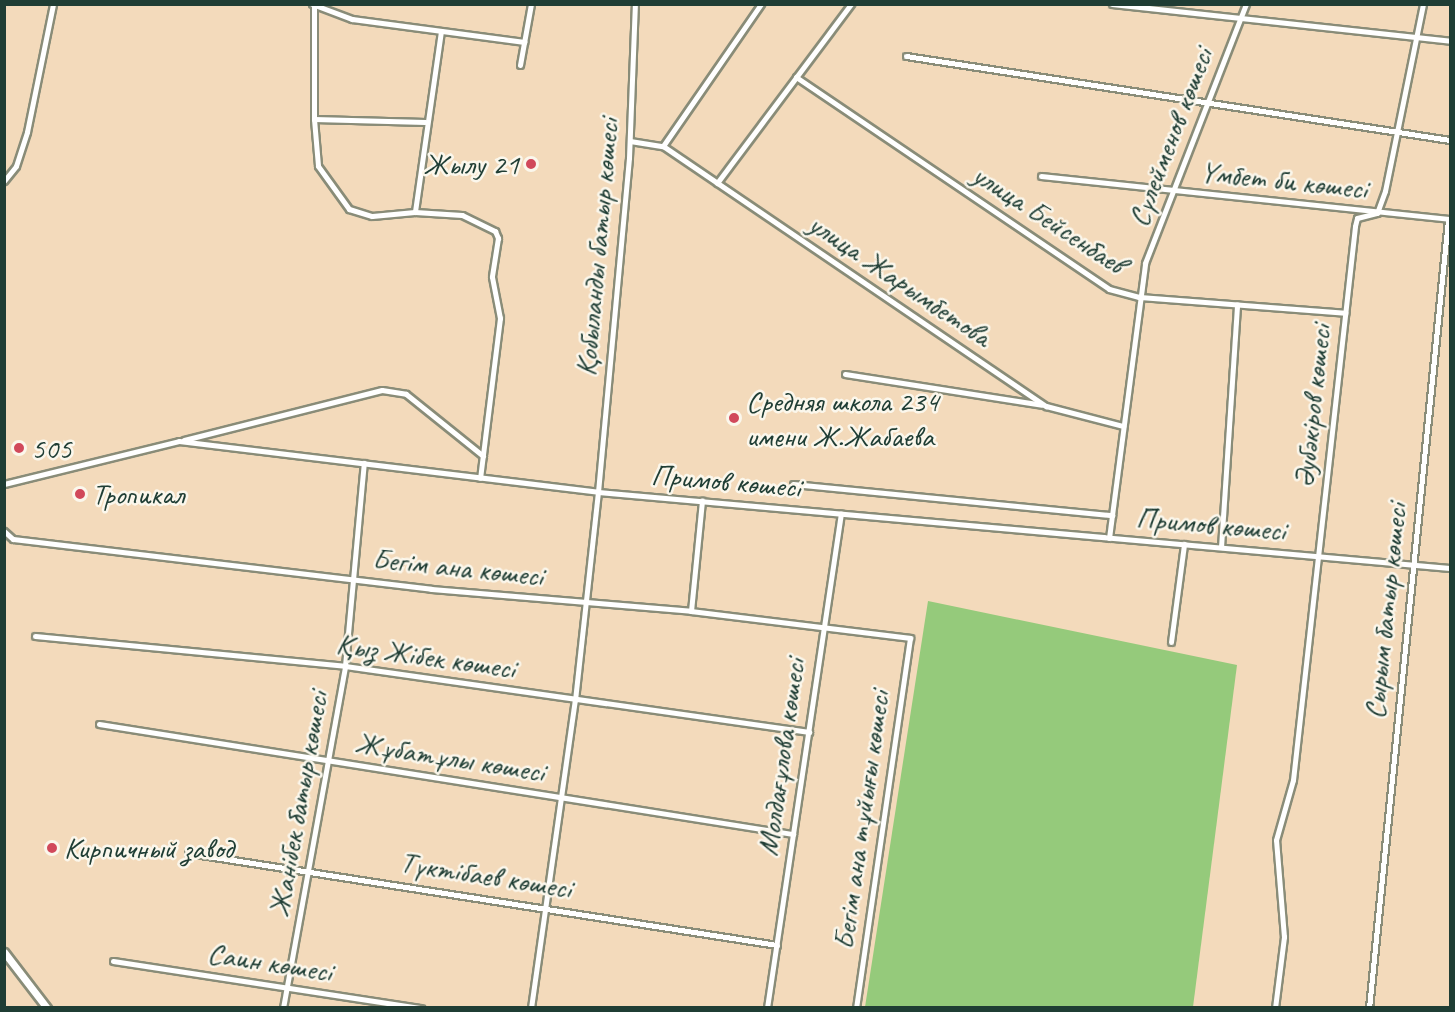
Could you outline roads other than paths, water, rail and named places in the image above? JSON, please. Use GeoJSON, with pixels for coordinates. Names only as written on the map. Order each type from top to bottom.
{"type":"FeatureCollection","features":[{"type":"Feature","properties":{"kind":"street"},"geometry":{"type":"LineString","coordinates":[[4,181],[16,166],[27,132],[53,4]]}},
{"type":"Feature","properties":{"kind":"street"},"geometry":{"type":"LineString","coordinates":[[520,65],[531,4]]}},
{"type":"Feature","properties":{"kind":"street","name":"Қобыланды батыр көшесі"},"geometry":{"type":"LineString","coordinates":[[531,1008],[575,700],[598,492],[630,141],[635,4]]}},
{"type":"Feature","properties":{"kind":"street"},"geometry":{"type":"LineString","coordinates":[[630,141],[663,146],[761,4]]}},
{"type":"Feature","properties":{"kind":"street"},"geometry":{"type":"LineString","coordinates":[[717,183],[850,4]]}},
{"type":"Feature","properties":{"kind":"street"},"geometry":{"type":"LineString","coordinates":[[1112,4],[1240,20],[1450,41]]}},
{"type":"Feature","properties":{"kind":"street","name":"Сүлейменов көшесі"},"geometry":{"type":"LineString","coordinates":[[1109,538],[1145,263],[1246,4]]}},
{"type":"Feature","properties":{"kind":"street"},"geometry":{"type":"LineString","coordinates":[[1377,213],[1397,133],[1413,37],[1423,4]]}},
{"type":"Feature","properties":{"kind":"street"},"geometry":{"type":"LineString","coordinates":[[480,478],[500,318],[492,277],[495,231],[462,215],[415,212],[372,216],[349,209],[318,166],[314,118],[313,5],[352,19],[524,42]]}},
{"type":"Feature","properties":{"kind":"street"},"geometry":{"type":"LineString","coordinates":[[415,212],[425,122],[441,31]]}},
{"type":"Feature","properties":{"kind":"street"},"geometry":{"type":"LineString","coordinates":[[906,56],[1450,140]]}},
{"type":"Feature","properties":{"kind":"street","name":"улица Бейсенбаев"},"geometry":{"type":"LineString","coordinates":[[796,77],[1083,274],[1139,297],[1345,313]]}},
{"type":"Feature","properties":{"kind":"street"},"geometry":{"type":"LineString","coordinates":[[314,118],[425,122]]}},
{"type":"Feature","properties":{"kind":"street","name":"улица Жарымбетова"},"geometry":{"type":"LineString","coordinates":[[663,146],[1046,406],[1123,426]]}},
{"type":"Feature","properties":{"kind":"street","name":"Үмбет би көшесі"},"geometry":{"type":"LineString","coordinates":[[1041,176],[1449,219]]}},
{"type":"Feature","properties":{"kind":"street","name":"Әубәкіров көшесі"},"geometry":{"type":"LineString","coordinates":[[1275,1008],[1284,937],[1276,840],[1293,780],[1355,226],[1357,218],[1377,213]]}},
{"type":"Feature","properties":{"kind":"street","name":"Сырым батыр көшесі"},"geometry":{"type":"LineString","coordinates":[[1369,1008],[1449,219]]}},
{"type":"Feature","properties":{"kind":"street"},"geometry":{"type":"LineString","coordinates":[[1221,548],[1238,305]]}},
{"type":"Feature","properties":{"kind":"street"},"geometry":{"type":"LineString","coordinates":[[845,374],[1046,406]]}},
{"type":"Feature","properties":{"kind":"street"},"geometry":{"type":"LineString","coordinates":[[179,441],[382,390],[406,394],[483,456]]}},
{"type":"Feature","properties":{"kind":"street","name":"Примов көшесі"},"geometry":{"type":"LineString","coordinates":[[4,484],[179,441],[598,492],[1450,568]]}},
{"type":"Feature","properties":{"kind":"street","name":"Жанібек батыр көшесі"},"geometry":{"type":"LineString","coordinates":[[283,1008],[345,666],[364,464]]}},
{"type":"Feature","properties":{"kind":"street"},"geometry":{"type":"LineString","coordinates":[[793,484],[1112,515]]}},
{"type":"Feature","properties":{"kind":"street"},"geometry":{"type":"LineString","coordinates":[[691,611],[702,501]]}},
{"type":"Feature","properties":{"kind":"street","name":"Молдағұлова көшесі"},"geometry":{"type":"LineString","coordinates":[[767,1008],[823,626],[842,514]]}},
{"type":"Feature","properties":{"kind":"street","name":"Бегім ана көшесі"},"geometry":{"type":"LineString","coordinates":[[4,531],[13,539],[355,578],[691,611],[910,638]]}},
{"type":"Feature","properties":{"kind":"street"},"geometry":{"type":"LineString","coordinates":[[1171,642],[1184,544]]}},
{"type":"Feature","properties":{"kind":"street","name":"Қыз Жібек көшесі"},"geometry":{"type":"LineString","coordinates":[[35,636],[345,666],[809,732]]}},
{"type":"Feature","properties":{"kind":"street","name":"Бегім ана тұйығы көшесі"},"geometry":{"type":"LineString","coordinates":[[856,1008],[910,638]]}},
{"type":"Feature","properties":{"kind":"street","name":"Жұбатұлы көшесі"},"geometry":{"type":"LineString","coordinates":[[99,724],[793,834]]}},
{"type":"Feature","properties":{"kind":"street","name":"Түктібаев көшесі"},"geometry":{"type":"LineString","coordinates":[[188,853],[546,906],[777,945]]}},
{"type":"Feature","properties":{"kind":"street"},"geometry":{"type":"LineString","coordinates":[[4,952],[47,1008]]}},
{"type":"Feature","properties":{"kind":"street","name":"Саин көшесі"},"geometry":{"type":"LineString","coordinates":[[113,961],[421,1008]]}},
{"type":"Feature","properties":{"kind":"place","name":"Жылу 21"},"geometry":{"type":"Point","coordinates":[531,164]}},
{"type":"Feature","properties":{"kind":"place","name":"Средняя школа 234 имени Ж.Жабаева"},"geometry":{"type":"Point","coordinates":[734,418]}},
{"type":"Feature","properties":{"kind":"place","name":"505"},"geometry":{"type":"Point","coordinates":[19,448]}},
{"type":"Feature","properties":{"kind":"place","name":"Тропикал"},"geometry":{"type":"Point","coordinates":[80,494]}},
{"type":"Feature","properties":{"kind":"place","name":"Кирпичный завод"},"geometry":{"type":"Point","coordinates":[52,848]}}]}
